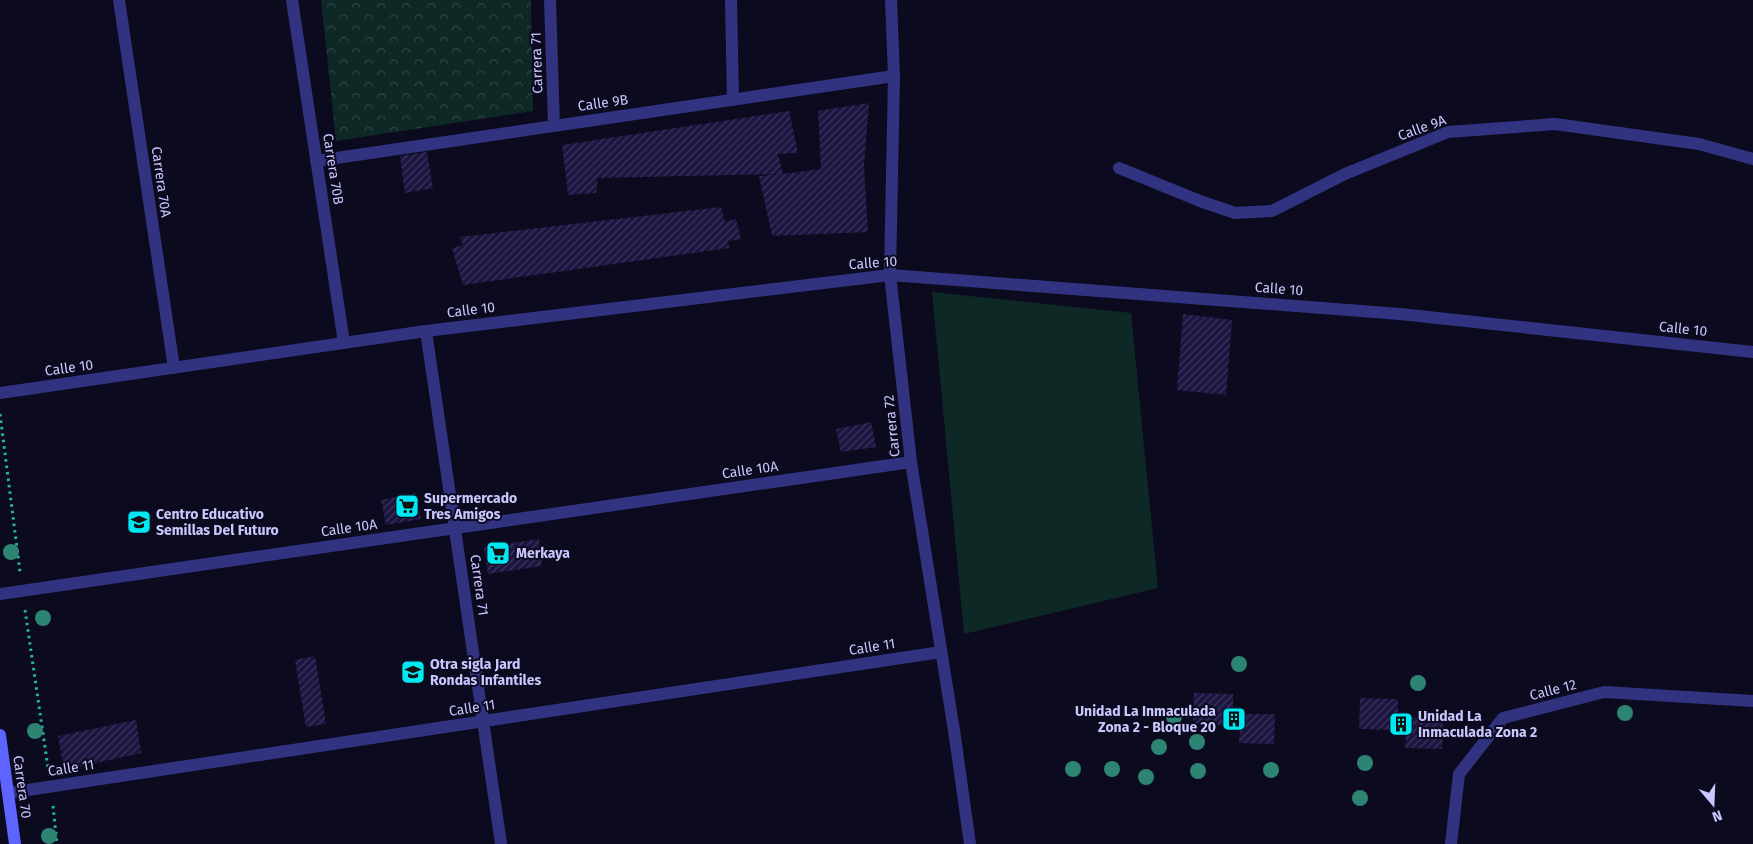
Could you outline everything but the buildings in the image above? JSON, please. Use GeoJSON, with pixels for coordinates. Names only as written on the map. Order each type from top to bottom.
{"type":"FeatureCollection","features":[{"type":"Feature","properties":{"kind":"main road","name":"Carrera 70"},"geometry":{"type":"LineString","coordinates":[[0,735],[15,844]]}},
{"type":"Feature","properties":{"kind":"street","name":"Carrera 70A"},"geometry":{"type":"LineString","coordinates":[[119,0],[174,368]]}},
{"type":"Feature","properties":{"kind":"street","name":"Carrera 70B"},"geometry":{"type":"LineString","coordinates":[[292,0],[344,343]]}},
{"type":"Feature","properties":{"kind":"street","name":"Carrera 71"},"geometry":{"type":"LineString","coordinates":[[550,0],[554,126]]}},
{"type":"Feature","properties":{"kind":"street"},"geometry":{"type":"LineString","coordinates":[[731,0],[733,100]]}},
{"type":"Feature","properties":{"kind":"street","name":"Carrera 72"},"geometry":{"type":"LineString","coordinates":[[892,0],[894,76],[890,275],[910,462],[955,737],[970,844]]}},
{"type":"Feature","properties":{"kind":"street","name":"Calle 9B"},"geometry":{"type":"LineString","coordinates":[[316,161],[894,76]]}},
{"type":"Feature","properties":{"kind":"street","name":"Calle 9A"},"geometry":{"type":"LineString","coordinates":[[1119,168],[1235,213],[1272,210],[1345,174],[1448,132],[1555,124],[1699,144],[1753,159]]}},
{"type":"Feature","properties":{"kind":"street","name":"Calle 10"},"geometry":{"type":"LineString","coordinates":[[0,393],[426,331],[890,275],[1400,314],[1753,352]]}},
{"type":"Feature","properties":{"kind":"street","name":"Carrera 71"},"geometry":{"type":"LineString","coordinates":[[426,331],[501,844]]}},
{"type":"Feature","properties":{"kind":"street","name":"Calle 10A"},"geometry":{"type":"LineString","coordinates":[[0,594],[910,462]]}},
{"type":"Feature","properties":{"kind":"street","name":"Calle 11"},"geometry":{"type":"LineString","coordinates":[[8,793],[941,652]]}},
{"type":"Feature","properties":{"kind":"street","name":"Calle 12"},"geometry":{"type":"LineString","coordinates":[[1451,844],[1459,774],[1503,718],[1604,692],[1753,701]]}},
{"type":"Feature","properties":{"kind":"path"},"geometry":{"type":"LineString","coordinates":[[0,414],[57,844]]}},
{"type":"Feature","properties":{"kind":"green space"},"geometry":{"type":"Polygon","coordinates":[[[321,0],[531,0],[533,111],[336,141],[321,0]]]}},
{"type":"Feature","properties":{"kind":"green space"},"geometry":{"type":"Polygon","coordinates":[[[932,292],[1131,313],[1158,588],[964,634],[932,292]]]}},
{"type":"Feature","properties":{"kind":"place","name":"Supermercado Tres Amigos"},"geometry":{"type":"Point","coordinates":[407,506]}},
{"type":"Feature","properties":{"kind":"place","name":"Centro Educativo Semillas Del Futuro"},"geometry":{"type":"Point","coordinates":[139,522]}},
{"type":"Feature","properties":{"kind":"place","name":"Merkaya"},"geometry":{"type":"Point","coordinates":[498,553]}},
{"type":"Feature","properties":{"kind":"place","name":"Otra sigla Jard Rondas Infantiles"},"geometry":{"type":"Point","coordinates":[413,672]}},
{"type":"Feature","properties":{"kind":"place","name":"Unidad La Inmaculada Zona 2 - Bloque 20"},"geometry":{"type":"Point","coordinates":[1234,719]}},
{"type":"Feature","properties":{"kind":"place","name":"Unidad La Inmaculada Zona 2"},"geometry":{"type":"Point","coordinates":[1401,724]}}]}
